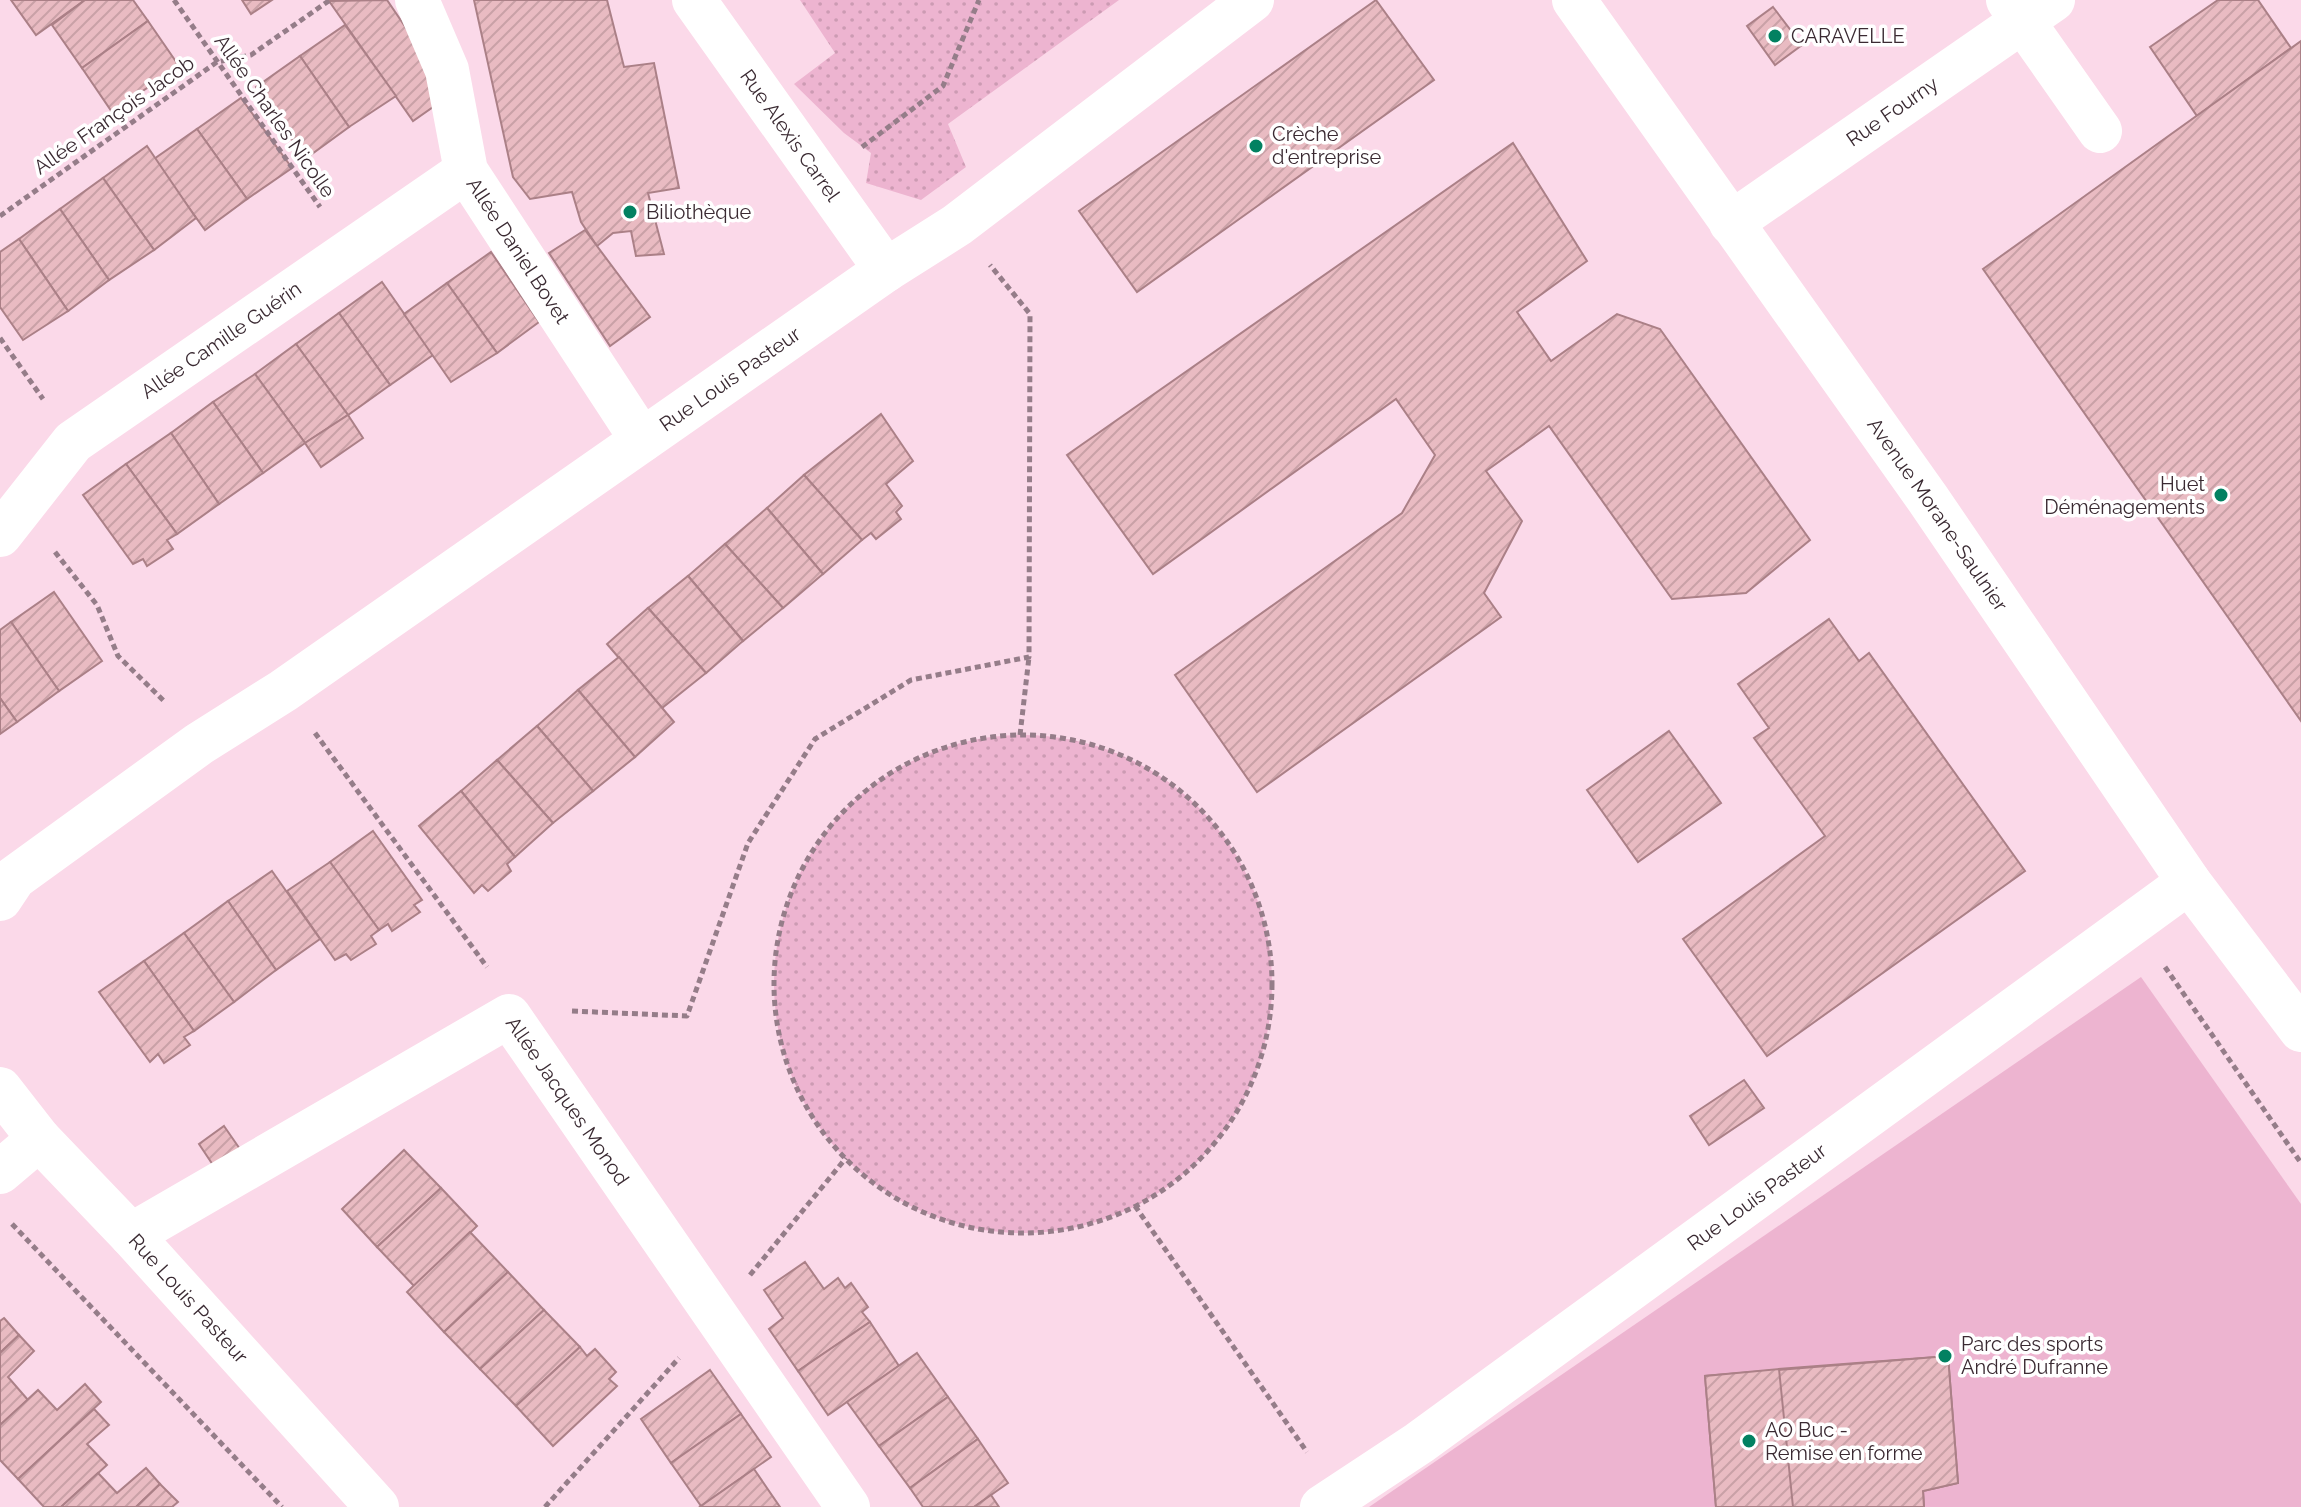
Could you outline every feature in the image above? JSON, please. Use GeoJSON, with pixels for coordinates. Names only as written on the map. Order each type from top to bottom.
{"type":"FeatureCollection","features":[{"type":"Feature","properties":{"kind":"street","name":"Allée Daniel Bovet"},"geometry":{"type":"LineString","coordinates":[[417,0],[447,70],[466,171],[642,440]]}},
{"type":"Feature","properties":{"kind":"street","name":"Rue Alexis Carrel"},"geometry":{"type":"LineString","coordinates":[[694,0],[886,270]]}},
{"type":"Feature","properties":{"kind":"street","name":"Rue Louis Pasteur"},"geometry":{"type":"LineString","coordinates":[[0,899],[14,878],[199,744],[283,691],[886,270],[957,225],[1252,0]]}},
{"type":"Feature","properties":{"kind":"street","name":"Avenue Morane-Saulnier"},"geometry":{"type":"LineString","coordinates":[[1574,0],[1928,499],[2189,882],[2301,1030]]}},
{"type":"Feature","properties":{"kind":"street","name":"Rue Fourny"},"geometry":{"type":"LineString","coordinates":[[1731,223],[2028,7]]}},
{"type":"Feature","properties":{"kind":"street"},"geometry":{"type":"LineString","coordinates":[[2028,7],[2100,131]]}},
{"type":"Feature","properties":{"kind":"street","name":"Allée Camille Guérin"},"geometry":{"type":"LineString","coordinates":[[10,521],[73,442],[466,171]]}},
{"type":"Feature","properties":{"kind":"street","name":"Rue Louis Pasteur"},"geometry":{"type":"LineString","coordinates":[[1330,1502],[1419,1443],[2189,882]]}},
{"type":"Feature","properties":{"kind":"street","name":"Allée Jacques Monod"},"geometry":{"type":"LineString","coordinates":[[131,1235],[509,1016],[848,1507]]}},
{"type":"Feature","properties":{"kind":"street","name":"Rue Louis Pasteur"},"geometry":{"type":"LineString","coordinates":[[0,1089],[39,1139],[131,1235],[377,1507]]}},
{"type":"Feature","properties":{"kind":"street"},"geometry":{"type":"LineString","coordinates":[[0,1172],[39,1139]]}},
{"type":"Feature","properties":{"kind":"path","name":"Allée Charles Nicolle"},"geometry":{"type":"LineString","coordinates":[[174,0],[351,251]]}},
{"type":"Feature","properties":{"kind":"path","name":"Allée François Jacob"},"geometry":{"type":"LineString","coordinates":[[0,216],[217,62],[251,55],[330,0]]}},
{"type":"Feature","properties":{"kind":"path"},"geometry":{"type":"LineString","coordinates":[[825,184],[874,136],[943,86],[979,0]]}},
{"type":"Feature","properties":{"kind":"path"},"geometry":{"type":"LineString","coordinates":[[957,225],[1030,314],[1029,657],[1020,735]]}},
{"type":"Feature","properties":{"kind":"path"},"geometry":{"type":"LineString","coordinates":[[0,338],[73,442]]}},
{"type":"Feature","properties":{"kind":"path"},"geometry":{"type":"LineString","coordinates":[[10,521],[97,605],[118,656],[182,718],[199,744]]}},
{"type":"Feature","properties":{"kind":"path"},"geometry":{"type":"LineString","coordinates":[[283,691],[486,965],[509,1016],[556,1010],[687,1016],[748,843],[815,739],[911,680],[1029,657]]}},
{"type":"Feature","properties":{"kind":"path"},"geometry":{"type":"LineString","coordinates":[[994,735],[1068,737],[1155,770],[1223,831],[1260,901],[1274,975],[1265,1050],[1230,1125],[1168,1188],[1135,1206],[1117,1217],[1061,1232],[1005,1234],[921,1213],[871,1183],[826,1139],[794,1086],[776,1025],[777,942],[794,885],[828,827],[880,778],[933,750],[994,735]]}},
{"type":"Feature","properties":{"kind":"path"},"geometry":{"type":"LineString","coordinates":[[2165,967],[2301,1163]]}},
{"type":"Feature","properties":{"kind":"path"},"geometry":{"type":"LineString","coordinates":[[1135,1206],[1330,1502]]}},
{"type":"Feature","properties":{"kind":"path"},"geometry":{"type":"LineString","coordinates":[[11,1223],[282,1507]]}},
{"type":"Feature","properties":{"kind":"shaded area"},"geometry":{"type":"Polygon","coordinates":[[[800,0],[1119,0],[948,124],[966,167],[921,200],[866,183],[871,153],[844,133],[794,84],[835,53],[800,0]]]}},
{"type":"Feature","properties":{"kind":"shaded area"},"geometry":{"type":"Polygon","coordinates":[[[1023,735],[1072,740],[1118,754],[1161,777],[1199,808],[1230,846],[1253,889],[1267,935],[1272,984],[1267,1033],[1253,1079],[1230,1122],[1199,1160],[1161,1191],[1118,1214],[1072,1228],[1023,1233],[974,1228],[928,1214],[885,1191],[847,1160],[816,1122],[793,1079],[779,1033],[774,984],[779,935],[793,889],[816,846],[847,808],[885,777],[928,754],[974,740],[1023,735]]]}},
{"type":"Feature","properties":{"kind":"shaded area","name":"Parc des sports André Dufranne"},"geometry":{"type":"Polygon","coordinates":[[[2141,977],[2301,1204],[2301,1507],[1369,1507],[2141,977]]]}},
{"type":"Feature","properties":{"kind":"building"},"geometry":{"type":"Polygon","coordinates":[[[11,0],[85,0],[36,35],[11,0]]]}},
{"type":"Feature","properties":{"kind":"building"},"geometry":{"type":"Polygon","coordinates":[[[85,0],[133,0],[148,21],[82,68],[52,25],[85,0]]]}},
{"type":"Feature","properties":{"kind":"building"},"geometry":{"type":"Polygon","coordinates":[[[242,0],[272,0],[251,14],[242,0]]]}},
{"type":"Feature","properties":{"kind":"building"},"geometry":{"type":"Polygon","coordinates":[[[387,0],[425,56],[433,107],[413,121],[329,1],[387,0]]]}},
{"type":"Feature","properties":{"kind":"building"},"geometry":{"type":"Polygon","coordinates":[[[474,0],[607,0],[624,67],[654,63],[679,188],[648,193],[664,254],[636,256],[631,231],[613,233],[597,246],[581,222],[572,192],[530,199],[513,177],[474,0]]]}},
{"type":"Feature","properties":{"kind":"building","name":"Crèche d'entreprise"},"geometry":{"type":"Polygon","coordinates":[[[1376,0],[1434,80],[1137,292],[1079,211],[1376,0]]]}},
{"type":"Feature","properties":{"kind":"building"},"geometry":{"type":"Polygon","coordinates":[[[2218,0],[2258,0],[2291,48],[2197,116],[2150,47],[2218,0]]]}},
{"type":"Feature","properties":{"kind":"building","name":"CARAVELLE"},"geometry":{"type":"Polygon","coordinates":[[[1773,7],[1802,45],[1775,65],[1747,26],[1773,7]]]}},
{"type":"Feature","properties":{"kind":"building"},"geometry":{"type":"Polygon","coordinates":[[[148,21],[179,66],[112,112],[82,68],[148,21]]]}},
{"type":"Feature","properties":{"kind":"building"},"geometry":{"type":"Polygon","coordinates":[[[345,25],[396,96],[349,127],[300,56],[345,25]]]}},
{"type":"Feature","properties":{"kind":"building","name":"Huet Déménagements"},"geometry":{"type":"Polygon","coordinates":[[[2301,41],[2301,721],[1983,269],[2301,41]]]}},
{"type":"Feature","properties":{"kind":"building"},"geometry":{"type":"Polygon","coordinates":[[[300,56],[349,127],[305,159],[256,87],[300,56]]]}},
{"type":"Feature","properties":{"kind":"building"},"geometry":{"type":"Polygon","coordinates":[[[241,98],[292,168],[247,199],[197,129],[241,98]]]}},
{"type":"Feature","properties":{"kind":"building"},"geometry":{"type":"Polygon","coordinates":[[[197,129],[247,199],[205,230],[154,159],[197,129]]]}},
{"type":"Feature","properties":{"kind":"building"},"geometry":{"type":"Polygon","coordinates":[[[1513,143],[1587,261],[1517,312],[1551,361],[1617,314],[1660,329],[1810,540],[1746,593],[1672,599],[1549,426],[1486,471],[1522,521],[1484,593],[1501,617],[1257,792],[1175,675],[1402,513],[1435,455],[1396,399],[1153,574],[1067,455],[1513,143]]]}},
{"type":"Feature","properties":{"kind":"building"},"geometry":{"type":"Polygon","coordinates":[[[147,146],[196,218],[154,250],[103,178],[147,146]]]}},
{"type":"Feature","properties":{"kind":"building"},"geometry":{"type":"Polygon","coordinates":[[[103,178],[154,250],[109,280],[60,209],[103,178]]]}},
{"type":"Feature","properties":{"kind":"building"},"geometry":{"type":"Polygon","coordinates":[[[60,209],[109,280],[68,311],[19,239],[60,209]]]}},
{"type":"Feature","properties":{"kind":"building"},"geometry":{"type":"Polygon","coordinates":[[[585,230],[650,317],[610,346],[549,253],[585,230]]]}},
{"type":"Feature","properties":{"kind":"building"},"geometry":{"type":"Polygon","coordinates":[[[19,239],[68,311],[23,340],[0,307],[0,252],[19,239]]]}},
{"type":"Feature","properties":{"kind":"building"},"geometry":{"type":"Polygon","coordinates":[[[491,252],[539,322],[497,353],[447,283],[491,252]]]}},
{"type":"Feature","properties":{"kind":"building"},"geometry":{"type":"Polygon","coordinates":[[[382,282],[433,355],[390,385],[339,313],[382,282]]]}},
{"type":"Feature","properties":{"kind":"building"},"geometry":{"type":"Polygon","coordinates":[[[447,283],[497,353],[451,382],[404,314],[447,283]]]}},
{"type":"Feature","properties":{"kind":"building"},"geometry":{"type":"Polygon","coordinates":[[[339,313],[390,385],[348,415],[296,344],[339,313]]]}},
{"type":"Feature","properties":{"kind":"building"},"geometry":{"type":"Polygon","coordinates":[[[296,344],[348,415],[305,443],[255,374],[296,344]]]}},
{"type":"Feature","properties":{"kind":"building"},"geometry":{"type":"Polygon","coordinates":[[[255,374],[305,443],[263,473],[213,402],[255,374]]]}},
{"type":"Feature","properties":{"kind":"building"},"geometry":{"type":"Polygon","coordinates":[[[213,402],[263,473],[219,504],[171,433],[213,402]]]}},
{"type":"Feature","properties":{"kind":"building"},"geometry":{"type":"Polygon","coordinates":[[[881,414],[913,461],[886,484],[902,506],[896,512],[901,519],[876,539],[871,533],[862,540],[804,475],[881,414]]]}},
{"type":"Feature","properties":{"kind":"building"},"geometry":{"type":"Polygon","coordinates":[[[348,415],[363,438],[321,467],[305,443],[348,415]]]}},
{"type":"Feature","properties":{"kind":"building"},"geometry":{"type":"Polygon","coordinates":[[[171,433],[219,504],[177,534],[126,464],[171,433]]]}},
{"type":"Feature","properties":{"kind":"building"},"geometry":{"type":"Polygon","coordinates":[[[126,464],[177,534],[167,540],[173,549],[147,566],[143,559],[133,564],[83,495],[126,464]]]}},
{"type":"Feature","properties":{"kind":"building"},"geometry":{"type":"Polygon","coordinates":[[[804,475],[862,540],[823,574],[767,508],[804,475]]]}},
{"type":"Feature","properties":{"kind":"building"},"geometry":{"type":"Polygon","coordinates":[[[767,508],[823,574],[783,608],[725,544],[767,508]]]}},
{"type":"Feature","properties":{"kind":"building"},"geometry":{"type":"Polygon","coordinates":[[[725,544],[783,608],[743,641],[688,576],[725,544]]]}},
{"type":"Feature","properties":{"kind":"building"},"geometry":{"type":"Polygon","coordinates":[[[688,576],[743,641],[706,673],[648,608],[688,576]]]}},
{"type":"Feature","properties":{"kind":"building"},"geometry":{"type":"Polygon","coordinates":[[[54,592],[102,661],[59,691],[11,622],[54,592]]]}},
{"type":"Feature","properties":{"kind":"building"},"geometry":{"type":"Polygon","coordinates":[[[648,608],[706,673],[662,708],[607,644],[648,608]]]}},
{"type":"Feature","properties":{"kind":"building"},"geometry":{"type":"Polygon","coordinates":[[[1829,619],[1859,661],[1869,653],[2025,871],[1767,1056],[1683,939],[1825,836],[1754,738],[1769,728],[1738,684],[1829,619]]]}},
{"type":"Feature","properties":{"kind":"building"},"geometry":{"type":"Polygon","coordinates":[[[11,622],[59,691],[17,722],[0,698],[0,630],[11,622]]]}},
{"type":"Feature","properties":{"kind":"building"},"geometry":{"type":"Polygon","coordinates":[[[619,657],[674,722],[635,757],[578,690],[619,657]]]}},
{"type":"Feature","properties":{"kind":"building"},"geometry":{"type":"Polygon","coordinates":[[[578,690],[635,757],[593,791],[537,726],[578,690]]]}},
{"type":"Feature","properties":{"kind":"building"},"geometry":{"type":"Polygon","coordinates":[[[0,698],[17,722],[0,734],[0,698]]]}},
{"type":"Feature","properties":{"kind":"building"},"geometry":{"type":"Polygon","coordinates":[[[537,726],[593,791],[553,823],[497,760],[537,726]]]}},
{"type":"Feature","properties":{"kind":"building"},"geometry":{"type":"Polygon","coordinates":[[[1669,731],[1721,803],[1638,862],[1587,790],[1669,731]]]}},
{"type":"Feature","properties":{"kind":"building"},"geometry":{"type":"Polygon","coordinates":[[[497,760],[553,823],[515,857],[461,791],[497,760]]]}},
{"type":"Feature","properties":{"kind":"building"},"geometry":{"type":"Polygon","coordinates":[[[461,791],[515,857],[507,864],[511,871],[488,891],[482,885],[474,893],[419,826],[461,791]]]}},
{"type":"Feature","properties":{"kind":"building"},"geometry":{"type":"Polygon","coordinates":[[[373,831],[422,900],[414,905],[420,912],[392,931],[388,924],[379,930],[330,862],[373,831]]]}},
{"type":"Feature","properties":{"kind":"building"},"geometry":{"type":"Polygon","coordinates":[[[330,862],[379,930],[371,936],[376,944],[351,960],[346,954],[335,960],[287,891],[330,862]]]}},
{"type":"Feature","properties":{"kind":"building"},"geometry":{"type":"Polygon","coordinates":[[[272,871],[320,939],[276,970],[228,901],[272,871]]]}},
{"type":"Feature","properties":{"kind":"building"},"geometry":{"type":"Polygon","coordinates":[[[228,901],[276,970],[234,1002],[184,933],[228,901]]]}},
{"type":"Feature","properties":{"kind":"building"},"geometry":{"type":"Polygon","coordinates":[[[184,933],[234,1002],[194,1031],[144,961],[184,933]]]}},
{"type":"Feature","properties":{"kind":"building"},"geometry":{"type":"Polygon","coordinates":[[[144,961],[194,1031],[184,1037],[190,1045],[164,1063],[158,1054],[150,1062],[99,992],[144,961]]]}},
{"type":"Feature","properties":{"kind":"building"},"geometry":{"type":"Polygon","coordinates":[[[1744,1080],[1764,1108],[1709,1145],[1690,1116],[1744,1080]]]}},
{"type":"Feature","properties":{"kind":"building"},"geometry":{"type":"Polygon","coordinates":[[[224,1126],[242,1152],[217,1171],[199,1144],[224,1126]]]}},
{"type":"Feature","properties":{"kind":"building"},"geometry":{"type":"Polygon","coordinates":[[[404,1150],[441,1188],[377,1247],[342,1209],[404,1150]]]}},
{"type":"Feature","properties":{"kind":"building"},"geometry":{"type":"Polygon","coordinates":[[[441,1188],[477,1226],[415,1287],[377,1247],[441,1188]]]}},
{"type":"Feature","properties":{"kind":"building"},"geometry":{"type":"Polygon","coordinates":[[[470,1232],[508,1272],[444,1332],[407,1292],[470,1232]]]}},
{"type":"Feature","properties":{"kind":"building"},"geometry":{"type":"Polygon","coordinates":[[[805,1262],[824,1289],[838,1278],[845,1288],[851,1283],[868,1307],[862,1312],[870,1322],[798,1371],[769,1329],[783,1318],[764,1290],[805,1262]]]}},
{"type":"Feature","properties":{"kind":"building"},"geometry":{"type":"Polygon","coordinates":[[[508,1272],[544,1310],[480,1369],[444,1332],[508,1272]]]}},
{"type":"Feature","properties":{"kind":"building"},"geometry":{"type":"Polygon","coordinates":[[[544,1310],[580,1347],[516,1406],[480,1369],[544,1310]]]}},
{"type":"Feature","properties":{"kind":"building"},"geometry":{"type":"Polygon","coordinates":[[[4,1318],[19,1335],[0,1353],[0,1321],[4,1318]]]}},
{"type":"Feature","properties":{"kind":"building"},"geometry":{"type":"Polygon","coordinates":[[[870,1322],[899,1366],[828,1415],[798,1371],[870,1322]]]}},
{"type":"Feature","properties":{"kind":"building"},"geometry":{"type":"Polygon","coordinates":[[[19,1335],[34,1351],[8,1377],[28,1400],[0,1425],[0,1353],[19,1335]]]}},
{"type":"Feature","properties":{"kind":"building"},"geometry":{"type":"Polygon","coordinates":[[[580,1347],[587,1356],[595,1349],[616,1372],[609,1379],[617,1386],[553,1446],[516,1406],[580,1347]]]}},
{"type":"Feature","properties":{"kind":"building"},"geometry":{"type":"Polygon","coordinates":[[[917,1353],[948,1397],[879,1446],[847,1402],[917,1353]]]}},
{"type":"Feature","properties":{"kind":"building"},"geometry":{"type":"Polygon","coordinates":[[[1948,1356],[1958,1483],[1923,1491],[1924,1507],[1793,1507],[1779,1369],[1948,1356]]]}},
{"type":"Feature","properties":{"kind":"building"},"geometry":{"type":"Polygon","coordinates":[[[1948,1356],[1958,1483],[1923,1491],[1924,1507],[1716,1507],[1705,1376],[1948,1356]]]}},
{"type":"Feature","properties":{"kind":"building","name":"AO Buc - Remise en forme"},"geometry":{"type":"Polygon","coordinates":[[[1779,1369],[1793,1507],[1716,1507],[1705,1376],[1779,1369]]]}},
{"type":"Feature","properties":{"kind":"building"},"geometry":{"type":"Polygon","coordinates":[[[710,1370],[741,1414],[671,1463],[641,1419],[710,1370]]]}},
{"type":"Feature","properties":{"kind":"building"},"geometry":{"type":"Polygon","coordinates":[[[85,1384],[101,1402],[18,1479],[0,1460],[0,1425],[38,1390],[57,1410],[85,1384]]]}},
{"type":"Feature","properties":{"kind":"building"},"geometry":{"type":"Polygon","coordinates":[[[948,1397],[978,1439],[910,1488],[879,1446],[948,1397]]]}},
{"type":"Feature","properties":{"kind":"building"},"geometry":{"type":"Polygon","coordinates":[[[94,1409],[109,1425],[87,1444],[107,1465],[61,1507],[44,1507],[18,1479],[94,1409]]]}},
{"type":"Feature","properties":{"kind":"building"},"geometry":{"type":"Polygon","coordinates":[[[741,1414],[771,1457],[701,1506],[671,1463],[741,1414]]]}},
{"type":"Feature","properties":{"kind":"building"},"geometry":{"type":"Polygon","coordinates":[[[978,1439],[1008,1483],[974,1507],[923,1507],[910,1488],[978,1439]]]}},
{"type":"Feature","properties":{"kind":"building"},"geometry":{"type":"Polygon","coordinates":[[[146,1468],[160,1484],[136,1507],[61,1507],[98,1473],[117,1493],[146,1468]]]}},
{"type":"Feature","properties":{"kind":"building"},"geometry":{"type":"Polygon","coordinates":[[[754,1469],[780,1507],[699,1507],[701,1506],[754,1469]]]}},
{"type":"Feature","properties":{"kind":"building"},"geometry":{"type":"Polygon","coordinates":[[[160,1484],[178,1502],[172,1507],[136,1507],[160,1484]]]}},
{"type":"Feature","properties":{"kind":"building"},"geometry":{"type":"Polygon","coordinates":[[[991,1495],[999,1507],[974,1507],[991,1495]]]}},
{"type":"Feature","properties":{"kind":"place","name":"CARAVELLE"},"geometry":{"type":"Point","coordinates":[1775,36]}},
{"type":"Feature","properties":{"kind":"place","name":"Crèche d'entreprise"},"geometry":{"type":"Point","coordinates":[1256,146]}},
{"type":"Feature","properties":{"kind":"place","name":"Biliothèque"},"geometry":{"type":"Point","coordinates":[630,212]}},
{"type":"Feature","properties":{"kind":"place","name":"Huet Déménagements"},"geometry":{"type":"Point","coordinates":[2221,495]}},
{"type":"Feature","properties":{"kind":"place","name":"Parc des sports André Dufranne"},"geometry":{"type":"Point","coordinates":[1945,1356]}},
{"type":"Feature","properties":{"kind":"place","name":"AO Buc - Remise en forme"},"geometry":{"type":"Point","coordinates":[1749,1441]}}]}
